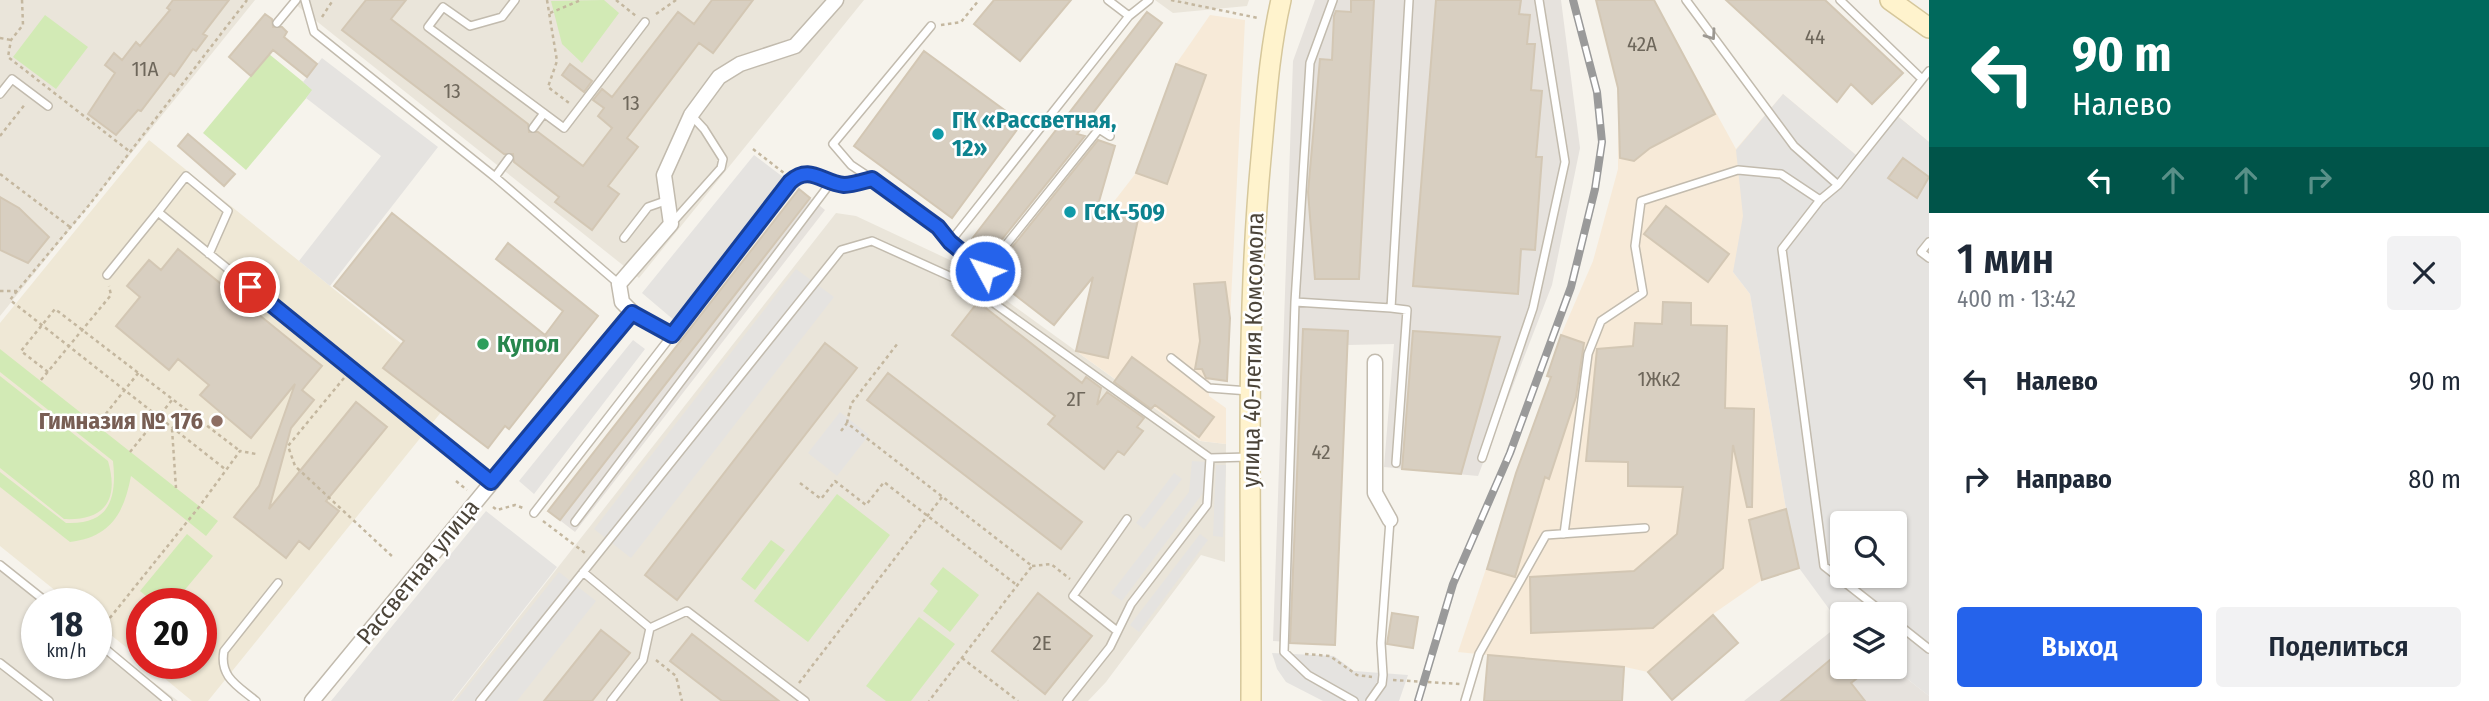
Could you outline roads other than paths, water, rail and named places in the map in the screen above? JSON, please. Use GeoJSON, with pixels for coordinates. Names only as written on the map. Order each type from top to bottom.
{"type":"FeatureCollection","features":[{"type":"Feature","properties":{"kind":"main road","name":"улица 40-летия Комсомола"},"geometry":{"type":"LineString","coordinates":[[1251,701],[1250,391],[1254,235],[1268,75],[1281,0]]}},
{"type":"Feature","properties":{"kind":"main road"},"geometry":{"type":"LineString","coordinates":[[1890,0],[1929,28]]}},
{"type":"Feature","properties":{"kind":"street"},"geometry":{"type":"LineString","coordinates":[[632,313],[622,302],[619,284],[671,224],[664,175],[691,115],[719,77],[740,64],[795,46],[836,0]]}},
{"type":"Feature","properties":{"kind":"street","name":"Рассветная улица"},"geometry":{"type":"LineString","coordinates":[[312,701],[632,313]]}},
{"type":"Feature","properties":{"kind":"street"},"geometry":{"type":"LineString","coordinates":[[1375,362],[1375,493],[1390,520]]}},
{"type":"Feature","properties":{"kind":"lane"},"geometry":{"type":"LineString","coordinates":[[277,23],[296,0]]}},
{"type":"Feature","properties":{"kind":"lane"},"geometry":{"type":"LineString","coordinates":[[305,0],[314,33],[495,177],[619,284]]}},
{"type":"Feature","properties":{"kind":"lane"},"geometry":{"type":"LineString","coordinates":[[515,0],[502,17],[470,26],[443,7],[428,27],[564,128],[645,22]]}},
{"type":"Feature","properties":{"kind":"lane"},"geometry":{"type":"LineString","coordinates":[[1108,0],[1129,16]]}},
{"type":"Feature","properties":{"kind":"lane"},"geometry":{"type":"LineString","coordinates":[[950,242],[1129,16],[1149,0]]}},
{"type":"Feature","properties":{"kind":"lane"},"geometry":{"type":"LineString","coordinates":[[1332,0],[1310,63],[1295,302],[1284,652],[1308,675],[1354,701]]}},
{"type":"Feature","properties":{"kind":"lane"},"geometry":{"type":"LineString","coordinates":[[1391,308],[1409,0]]}},
{"type":"Feature","properties":{"kind":"lane"},"geometry":{"type":"LineString","coordinates":[[1482,457],[1533,308],[1565,162],[1539,0]]}},
{"type":"Feature","properties":{"kind":"lane"},"geometry":{"type":"LineString","coordinates":[[1686,0],[1735,70],[1794,146],[1838,185]]}},
{"type":"Feature","properties":{"kind":"lane"},"geometry":{"type":"LineString","coordinates":[[1840,0],[1922,79]]}},
{"type":"Feature","properties":{"kind":"lane"},"geometry":{"type":"LineString","coordinates":[[931,26],[833,144],[851,165],[938,227],[950,242],[985,271],[1099,129],[1110,136]]}},
{"type":"Feature","properties":{"kind":"lane"},"geometry":{"type":"LineString","coordinates":[[1870,602],[1824,566],[1782,248],[1820,200],[1838,185],[1929,71]]}},
{"type":"Feature","properties":{"kind":"lane"},"geometry":{"type":"LineString","coordinates":[[0,94],[12,79],[48,107]]}},
{"type":"Feature","properties":{"kind":"lane"},"geometry":{"type":"LineString","coordinates":[[533,128],[544,113]]}},
{"type":"Feature","properties":{"kind":"lane"},"geometry":{"type":"LineString","coordinates":[[671,224],[721,168],[723,159],[704,129],[691,115]]}},
{"type":"Feature","properties":{"kind":"lane"},"geometry":{"type":"LineString","coordinates":[[495,177],[509,159]]}},
{"type":"Feature","properties":{"kind":"lane"},"geometry":{"type":"LineString","coordinates":[[1563,534],[1588,354],[1601,321],[1643,293],[1635,246],[1640,201],[1738,170],[1781,174],[1820,200]]}},
{"type":"Feature","properties":{"kind":"lane"},"geometry":{"type":"LineString","coordinates":[[534,513],[793,180],[801,174],[813,173],[845,185],[872,179]]}},
{"type":"Feature","properties":{"kind":"lane"},"geometry":{"type":"LineString","coordinates":[[107,275],[186,176],[228,211],[209,254]]}},
{"type":"Feature","properties":{"kind":"lane"},"geometry":{"type":"LineString","coordinates":[[575,522],[832,181]]}},
{"type":"Feature","properties":{"kind":"lane"},"geometry":{"type":"LineString","coordinates":[[624,238],[648,207],[668,200]]}},
{"type":"Feature","properties":{"kind":"lane"},"geometry":{"type":"LineString","coordinates":[[158,212],[491,482]]}},
{"type":"Feature","properties":{"kind":"lane"},"geometry":{"type":"LineString","coordinates":[[480,701],[841,250],[872,241],[967,284],[1210,458],[1250,457]]}},
{"type":"Feature","properties":{"kind":"lane"},"geometry":{"type":"LineString","coordinates":[[1929,242],[1921,252],[1929,258]]}},
{"type":"Feature","properties":{"kind":"lane"},"geometry":{"type":"LineString","coordinates":[[1295,302],[1407,310],[1396,463]]}},
{"type":"Feature","properties":{"kind":"lane"},"geometry":{"type":"LineString","coordinates":[[632,313],[672,335]]}},
{"type":"Feature","properties":{"kind":"lane"},"geometry":{"type":"LineString","coordinates":[[1171,358],[1209,388],[1250,391]]}},
{"type":"Feature","properties":{"kind":"lane"},"geometry":{"type":"LineString","coordinates":[[1067,701],[1110,647],[1131,604],[1207,505],[1210,458]]}},
{"type":"Feature","properties":{"kind":"lane"},"geometry":{"type":"LineString","coordinates":[[1118,631],[1073,596],[1127,519]]}},
{"type":"Feature","properties":{"kind":"lane"},"geometry":{"type":"LineString","coordinates":[[1370,701],[1382,679],[1381,643],[1390,520]]}},
{"type":"Feature","properties":{"kind":"lane"},"geometry":{"type":"LineString","coordinates":[[1465,701],[1479,654],[1546,535],[1644,528]]}},
{"type":"Feature","properties":{"kind":"lane"},"geometry":{"type":"LineString","coordinates":[[0,565],[29,588]]}},
{"type":"Feature","properties":{"kind":"lane"},"geometry":{"type":"LineString","coordinates":[[583,572],[650,628]]}},
{"type":"Feature","properties":{"kind":"lane"},"geometry":{"type":"LineString","coordinates":[[256,701],[227,678],[222,660],[224,651],[278,583]]}},
{"type":"Feature","properties":{"kind":"lane"},"geometry":{"type":"LineString","coordinates":[[650,628],[687,611],[805,701]]}},
{"type":"Feature","properties":{"kind":"lane"},"geometry":{"type":"LineString","coordinates":[[611,701],[643,660],[650,628]]}},
{"type":"Feature","properties":{"kind":"lane"},"geometry":{"type":"LineString","coordinates":[[1907,632],[1929,649]]}},
{"type":"Feature","properties":{"kind":"lane"},"geometry":{"type":"LineString","coordinates":[[112,654],[168,701]]}},
{"type":"Feature","properties":{"kind":"lane"},"geometry":{"type":"LineString","coordinates":[[0,663],[49,701]]}},
{"type":"Feature","properties":{"kind":"railway"},"geometry":{"type":"LineString","coordinates":[[1418,701],[1453,584],[1510,453],[1571,287],[1595,189],[1602,142],[1597,92],[1573,0]]}},
{"type":"Feature","properties":{"kind":"place","name":"ГК «Рассветная, 12»"},"geometry":{"type":"Point","coordinates":[938,134]}},
{"type":"Feature","properties":{"kind":"place","name":"ГСК-509"},"geometry":{"type":"Point","coordinates":[1070,212]}},
{"type":"Feature","properties":{"kind":"place","name":"Купол"},"geometry":{"type":"Point","coordinates":[483,344]}},
{"type":"Feature","properties":{"kind":"place","name":"Гимназия № 176"},"geometry":{"type":"Point","coordinates":[217,421]}}]}
